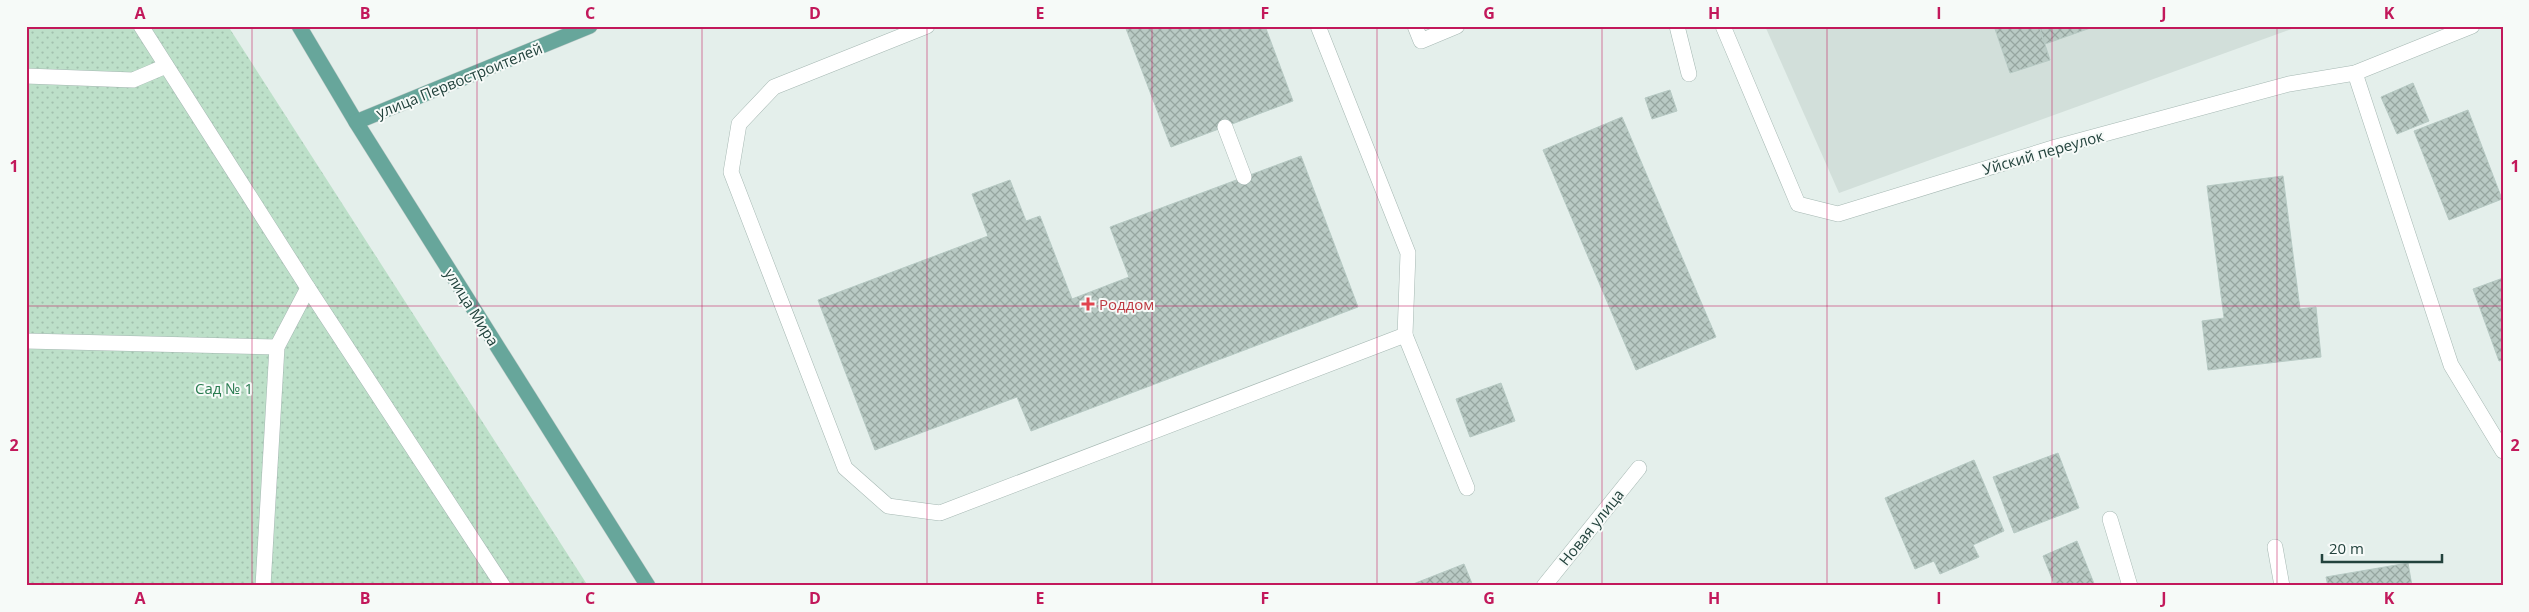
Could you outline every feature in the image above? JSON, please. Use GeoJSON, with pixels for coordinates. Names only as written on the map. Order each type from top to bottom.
{"type":"FeatureCollection","features":[{"type":"Feature","properties":{"kind":"main road","name":"улица Мира"},"geometry":{"type":"LineString","coordinates":[[299,26],[356,122],[648,586]]}},
{"type":"Feature","properties":{"kind":"main road","name":"улица Первостроителей"},"geometry":{"type":"LineString","coordinates":[[356,122],[590,26]]}},
{"type":"Feature","properties":{"kind":"street"},"geometry":{"type":"LineString","coordinates":[[141,26],[308,288],[503,586]]}},
{"type":"Feature","properties":{"kind":"street"},"geometry":{"type":"LineString","coordinates":[[927,26],[774,87],[739,124],[731,172],[844,468],[888,506],[940,513],[1405,335]]}},
{"type":"Feature","properties":{"kind":"street"},"geometry":{"type":"LineString","coordinates":[[1318,26],[1408,253],[1405,335],[1467,488]]}},
{"type":"Feature","properties":{"kind":"street"},"geometry":{"type":"LineString","coordinates":[[1415,26],[1421,41],[1457,26]]}},
{"type":"Feature","properties":{"kind":"street"},"geometry":{"type":"LineString","coordinates":[[1677,26],[1689,74]]}},
{"type":"Feature","properties":{"kind":"street","name":"Уйский переулок"},"geometry":{"type":"LineString","coordinates":[[1723,26],[1798,204],[1838,214],[2084,139],[2289,84],[2355,73],[2472,26]]}},
{"type":"Feature","properties":{"kind":"street"},"geometry":{"type":"LineString","coordinates":[[26,76],[132,80],[166,66]]}},
{"type":"Feature","properties":{"kind":"street"},"geometry":{"type":"LineString","coordinates":[[2355,73],[2451,365],[2503,451]]}},
{"type":"Feature","properties":{"kind":"street"},"geometry":{"type":"LineString","coordinates":[[1225,127],[1244,177]]}},
{"type":"Feature","properties":{"kind":"street"},"geometry":{"type":"LineString","coordinates":[[263,586],[277,347],[308,288]]}},
{"type":"Feature","properties":{"kind":"street"},"geometry":{"type":"LineString","coordinates":[[26,341],[277,347]]}},
{"type":"Feature","properties":{"kind":"street","name":"Новая улица"},"geometry":{"type":"LineString","coordinates":[[1544,586],[1639,468]]}},
{"type":"Feature","properties":{"kind":"street"},"geometry":{"type":"LineString","coordinates":[[2110,519],[2130,586]]}},
{"type":"Feature","properties":{"kind":"street"},"geometry":{"type":"LineString","coordinates":[[2275,547],[2282,586]]}},
{"type":"Feature","properties":{"kind":"shaded area"},"geometry":{"type":"Polygon","coordinates":[[[1765,26],[2300,26],[1839,193],[1765,26]]]}},
{"type":"Feature","properties":{"kind":"green space","name":"Сад № 1"},"geometry":{"type":"Polygon","coordinates":[[[26,26],[228,26],[588,586],[26,586],[26,26]]]}},
{"type":"Feature","properties":{"kind":"building"},"geometry":{"type":"Polygon","coordinates":[[[1125,26],[1265,26],[1293,101],[1171,147],[1125,26]]]}},
{"type":"Feature","properties":{"kind":"building"},"geometry":{"type":"Polygon","coordinates":[[[1994,26],[2039,26],[2050,60],[2010,73],[1994,26]]]}},
{"type":"Feature","properties":{"kind":"building"},"geometry":{"type":"Polygon","coordinates":[[[2039,26],[2096,26],[2045,44],[2039,26]]]}},
{"type":"Feature","properties":{"kind":"building"},"geometry":{"type":"Polygon","coordinates":[[[2413,83],[2429,121],[2397,134],[2381,97],[2413,83]]]}},
{"type":"Feature","properties":{"kind":"building"},"geometry":{"type":"Polygon","coordinates":[[[1670,90],[1677,111],[1652,119],[1645,98],[1670,90]]]}},
{"type":"Feature","properties":{"kind":"building"},"geometry":{"type":"Polygon","coordinates":[[[2468,110],[2502,199],[2449,220],[2414,131],[2468,110]]]}},
{"type":"Feature","properties":{"kind":"building"},"geometry":{"type":"Polygon","coordinates":[[[1622,117],[1716,337],[1636,370],[1543,150],[1622,117]]]}},
{"type":"Feature","properties":{"kind":"building","name":"Роддом"},"geometry":{"type":"Polygon","coordinates":[[[1301,156],[1358,307],[1031,431],[1017,397],[875,450],[818,300],[988,236],[972,194],[1010,180],[1026,221],[1040,216],[1072,299],[1129,277],[1110,227],[1301,156]]]}},
{"type":"Feature","properties":{"kind":"building"},"geometry":{"type":"Polygon","coordinates":[[[2283,176],[2300,309],[2316,307],[2321,357],[2208,370],[2202,321],[2224,318],[2207,186],[2283,176]]]}},
{"type":"Feature","properties":{"kind":"building"},"geometry":{"type":"Polygon","coordinates":[[[2503,278],[2503,360],[2499,361],[2473,289],[2503,278]]]}},
{"type":"Feature","properties":{"kind":"building"},"geometry":{"type":"Polygon","coordinates":[[[1501,383],[1515,421],[1470,437],[1456,399],[1501,383]]]}},
{"type":"Feature","properties":{"kind":"building"},"geometry":{"type":"Polygon","coordinates":[[[2058,453],[2079,508],[2014,533],[1993,477],[2058,453]]]}},
{"type":"Feature","properties":{"kind":"building"},"geometry":{"type":"Polygon","coordinates":[[[1974,460],[2004,531],[1973,545],[1979,557],[1940,574],[1934,561],[1915,569],[1885,498],[1974,460]]]}},
{"type":"Feature","properties":{"kind":"building"},"geometry":{"type":"Polygon","coordinates":[[[2077,541],[2095,586],[2055,586],[2043,556],[2077,541]]]}},
{"type":"Feature","properties":{"kind":"building"},"geometry":{"type":"Polygon","coordinates":[[[2408,563],[2412,586],[2328,586],[2326,577],[2408,563]]]}},
{"type":"Feature","properties":{"kind":"building"},"geometry":{"type":"Polygon","coordinates":[[[1464,564],[1473,586],[1408,586],[1464,564]]]}},
{"type":"Feature","properties":{"kind":"place","name":"Роддом"},"geometry":{"type":"Point","coordinates":[1088,304]}}]}
